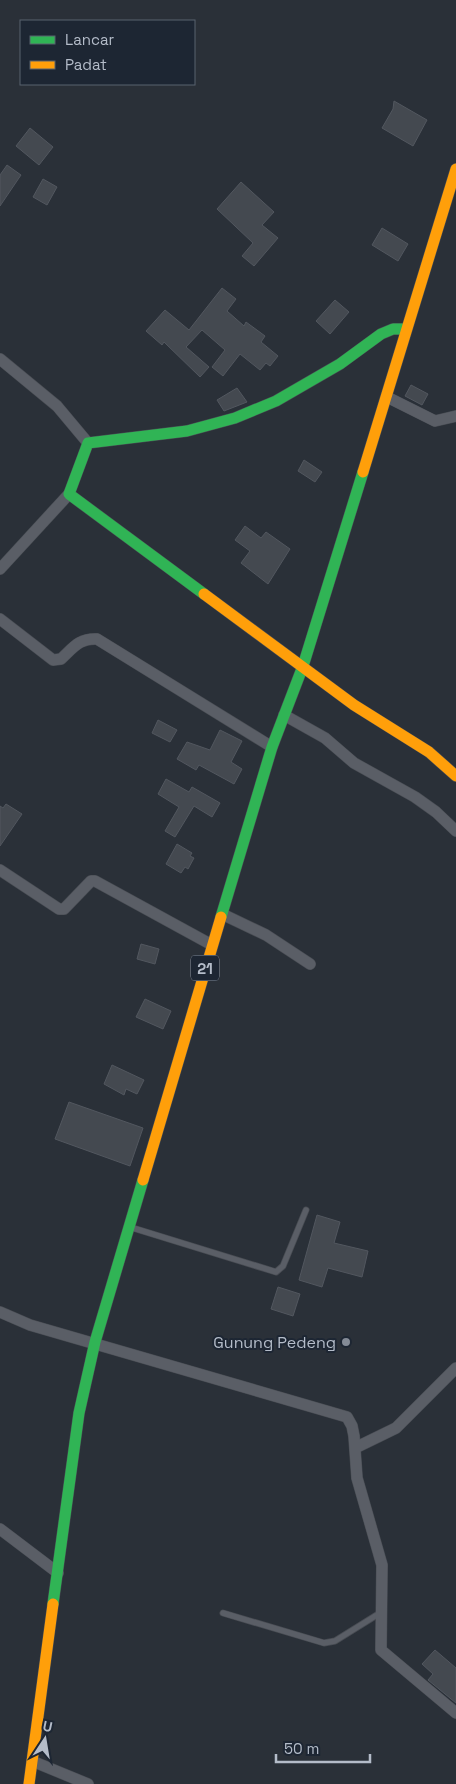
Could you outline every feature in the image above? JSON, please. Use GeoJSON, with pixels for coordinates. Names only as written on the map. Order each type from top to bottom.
{"type":"FeatureCollection","features":[{"type":"Feature","properties":{"kind":"main road","name":"21"},"geometry":{"type":"LineString","coordinates":[[29,1784],[79,1412],[95,1342],[272,746],[303,666],[456,169]]}},
{"type":"Feature","properties":{"kind":"main road"},"geometry":{"type":"LineString","coordinates":[[406,329],[393,329],[381,334],[340,364],[276,401],[235,418],[187,431],[88,443],[69,494],[354,705],[429,752],[456,776]]}},
{"type":"Feature","properties":{"kind":"street"},"geometry":{"type":"LineString","coordinates":[[0,359],[57,406],[88,443]]}},
{"type":"Feature","properties":{"kind":"street"},"geometry":{"type":"LineString","coordinates":[[387,397],[436,421],[456,416]]}},
{"type":"Feature","properties":{"kind":"street"},"geometry":{"type":"LineString","coordinates":[[0,569],[69,494]]}},
{"type":"Feature","properties":{"kind":"street"},"geometry":{"type":"LineString","coordinates":[[0,619],[53,660],[61,659],[79,641],[88,638],[97,640],[272,746]]}},
{"type":"Feature","properties":{"kind":"street"},"geometry":{"type":"LineString","coordinates":[[284,716],[325,738],[354,763],[415,797],[456,831]]}},
{"type":"Feature","properties":{"kind":"street"},"geometry":{"type":"LineString","coordinates":[[0,870],[59,909],[64,909],[68,906],[90,881],[95,881],[212,945]]}},
{"type":"Feature","properties":{"kind":"street"},"geometry":{"type":"LineString","coordinates":[[222,914],[266,935],[310,964]]}},
{"type":"Feature","properties":{"kind":"street"},"geometry":{"type":"LineString","coordinates":[[0,1312],[30,1325],[342,1414],[350,1421],[355,1448],[357,1478],[382,1565],[381,1650],[456,1713]]}},
{"type":"Feature","properties":{"kind":"street"},"geometry":{"type":"LineString","coordinates":[[355,1448],[396,1428],[456,1368]]}},
{"type":"Feature","properties":{"kind":"street"},"geometry":{"type":"LineString","coordinates":[[0,1530],[58,1573]]}},
{"type":"Feature","properties":{"kind":"street"},"geometry":{"type":"LineString","coordinates":[[32,1761],[88,1784]]}},
{"type":"Feature","properties":{"kind":"lane"},"geometry":{"type":"LineString","coordinates":[[128,1227],[276,1272],[283,1266],[306,1210]]}},
{"type":"Feature","properties":{"kind":"lane"},"geometry":{"type":"LineString","coordinates":[[223,1613],[324,1643],[335,1641],[380,1613]]}},
{"type":"Feature","properties":{"kind":"building"},"geometry":{"type":"Polygon","coordinates":[[[394,101],[427,120],[413,146],[382,128],[393,109],[394,101]]]}},
{"type":"Feature","properties":{"kind":"building"},"geometry":{"type":"Polygon","coordinates":[[[30,128],[53,147],[39,165],[16,146],[30,128]]]}},
{"type":"Feature","properties":{"kind":"building"},"geometry":{"type":"Polygon","coordinates":[[[7,165],[21,175],[0,206],[0,175],[7,165]]]}},
{"type":"Feature","properties":{"kind":"building"},"geometry":{"type":"Polygon","coordinates":[[[43,179],[57,187],[47,205],[33,197],[43,179]]]}},
{"type":"Feature","properties":{"kind":"building"},"geometry":{"type":"Polygon","coordinates":[[[241,182],[274,212],[262,225],[278,238],[254,266],[242,256],[253,243],[217,209],[241,182]]]}},
{"type":"Feature","properties":{"kind":"building"},"geometry":{"type":"Polygon","coordinates":[[[382,228],[408,244],[398,261],[372,245],[382,228]]]}},
{"type":"Feature","properties":{"kind":"building"},"geometry":{"type":"Polygon","coordinates":[[[222,288],[236,299],[227,311],[244,326],[246,322],[265,336],[261,342],[278,356],[270,366],[266,363],[260,370],[240,354],[223,376],[212,367],[225,350],[202,330],[186,347],[209,367],[200,377],[164,342],[162,345],[146,331],[165,310],[189,330],[222,288]]]}},
{"type":"Feature","properties":{"kind":"building"},"geometry":{"type":"Polygon","coordinates":[[[335,300],[349,312],[330,334],[316,321],[335,300]]]}},
{"type":"Feature","properties":{"kind":"building"},"geometry":{"type":"Polygon","coordinates":[[[411,385],[428,394],[422,405],[405,396],[411,385]]]}},
{"type":"Feature","properties":{"kind":"building"},"geometry":{"type":"Polygon","coordinates":[[[237,388],[247,402],[224,411],[217,400],[237,388]]]}},
{"type":"Feature","properties":{"kind":"building"},"geometry":{"type":"Polygon","coordinates":[[[304,460],[322,472],[315,482],[298,471],[304,460]]]}},
{"type":"Feature","properties":{"kind":"building"},"geometry":{"type":"Polygon","coordinates":[[[245,526],[261,538],[266,532],[290,549],[268,584],[241,563],[250,551],[235,540],[245,526]]]}},
{"type":"Feature","properties":{"kind":"building"},"geometry":{"type":"Polygon","coordinates":[[[158,720],[177,730],[170,742],[152,733],[158,720]]]}},
{"type":"Feature","properties":{"kind":"building"},"geometry":{"type":"Polygon","coordinates":[[[220,730],[242,741],[231,762],[242,769],[234,784],[199,765],[196,770],[177,759],[187,742],[210,750],[220,730]]]}},
{"type":"Feature","properties":{"kind":"building"},"geometry":{"type":"Polygon","coordinates":[[[166,779],[189,792],[192,787],[220,803],[212,817],[194,806],[175,837],[165,831],[179,807],[158,794],[166,779]]]}},
{"type":"Feature","properties":{"kind":"building"},"geometry":{"type":"Polygon","coordinates":[[[6,804],[22,814],[0,846],[0,806],[3,808],[6,804]]]}},
{"type":"Feature","properties":{"kind":"building"},"geometry":{"type":"Polygon","coordinates":[[[177,844],[192,853],[190,856],[194,858],[188,869],[185,867],[181,873],[166,864],[177,844]]]}},
{"type":"Feature","properties":{"kind":"building"},"geometry":{"type":"Polygon","coordinates":[[[141,944],[159,949],[155,964],[137,959],[141,944]]]}},
{"type":"Feature","properties":{"kind":"building"},"geometry":{"type":"Polygon","coordinates":[[[145,999],[171,1011],[163,1029],[136,1017],[145,999]]]}},
{"type":"Feature","properties":{"kind":"building"},"geometry":{"type":"Polygon","coordinates":[[[112,1065],[144,1080],[137,1094],[126,1089],[124,1095],[104,1084],[112,1065]]]}},
{"type":"Feature","properties":{"kind":"building"},"geometry":{"type":"Polygon","coordinates":[[[69,1102],[143,1128],[130,1166],[55,1139],[69,1102]]]}},
{"type":"Feature","properties":{"kind":"building"},"geometry":{"type":"Polygon","coordinates":[[[317,1215],[340,1222],[334,1243],[368,1251],[362,1277],[328,1268],[322,1287],[299,1280],[317,1215]]]}},
{"type":"Feature","properties":{"kind":"building"},"geometry":{"type":"Polygon","coordinates":[[[278,1287],[300,1294],[293,1316],[271,1309],[278,1287]]]}},
{"type":"Feature","properties":{"kind":"building"},"geometry":{"type":"Polygon","coordinates":[[[435,1650],[456,1668],[456,1703],[428,1680],[433,1674],[422,1664],[435,1650]]]}},
{"type":"Feature","properties":{"kind":"traffic: fast"},"geometry":{"type":"LineString","coordinates":[[204,594],[69,494],[88,443],[187,431],[235,418],[276,401],[340,364],[381,334],[393,329],[406,329]]}},
{"type":"Feature","properties":{"kind":"traffic: fast"},"geometry":{"type":"LineString","coordinates":[[221,917],[272,747],[303,666],[363,472]]}},
{"type":"Feature","properties":{"kind":"traffic: fast"},"geometry":{"type":"LineString","coordinates":[[53,1604],[79,1413],[95,1342],[143,1180]]}},
{"type":"Feature","properties":{"kind":"traffic: slow"},"geometry":{"type":"LineString","coordinates":[[363,472],[456,169]]}},
{"type":"Feature","properties":{"kind":"traffic: slow"},"geometry":{"type":"LineString","coordinates":[[204,594],[354,705],[429,752],[456,776]]}},
{"type":"Feature","properties":{"kind":"traffic: slow"},"geometry":{"type":"LineString","coordinates":[[143,1180],[221,917]]}},
{"type":"Feature","properties":{"kind":"traffic: slow"},"geometry":{"type":"LineString","coordinates":[[29,1784],[53,1604]]}},
{"type":"Feature","properties":{"kind":"place","name":"Gunung Pedeng"},"geometry":{"type":"Point","coordinates":[346,1342]}}]}
